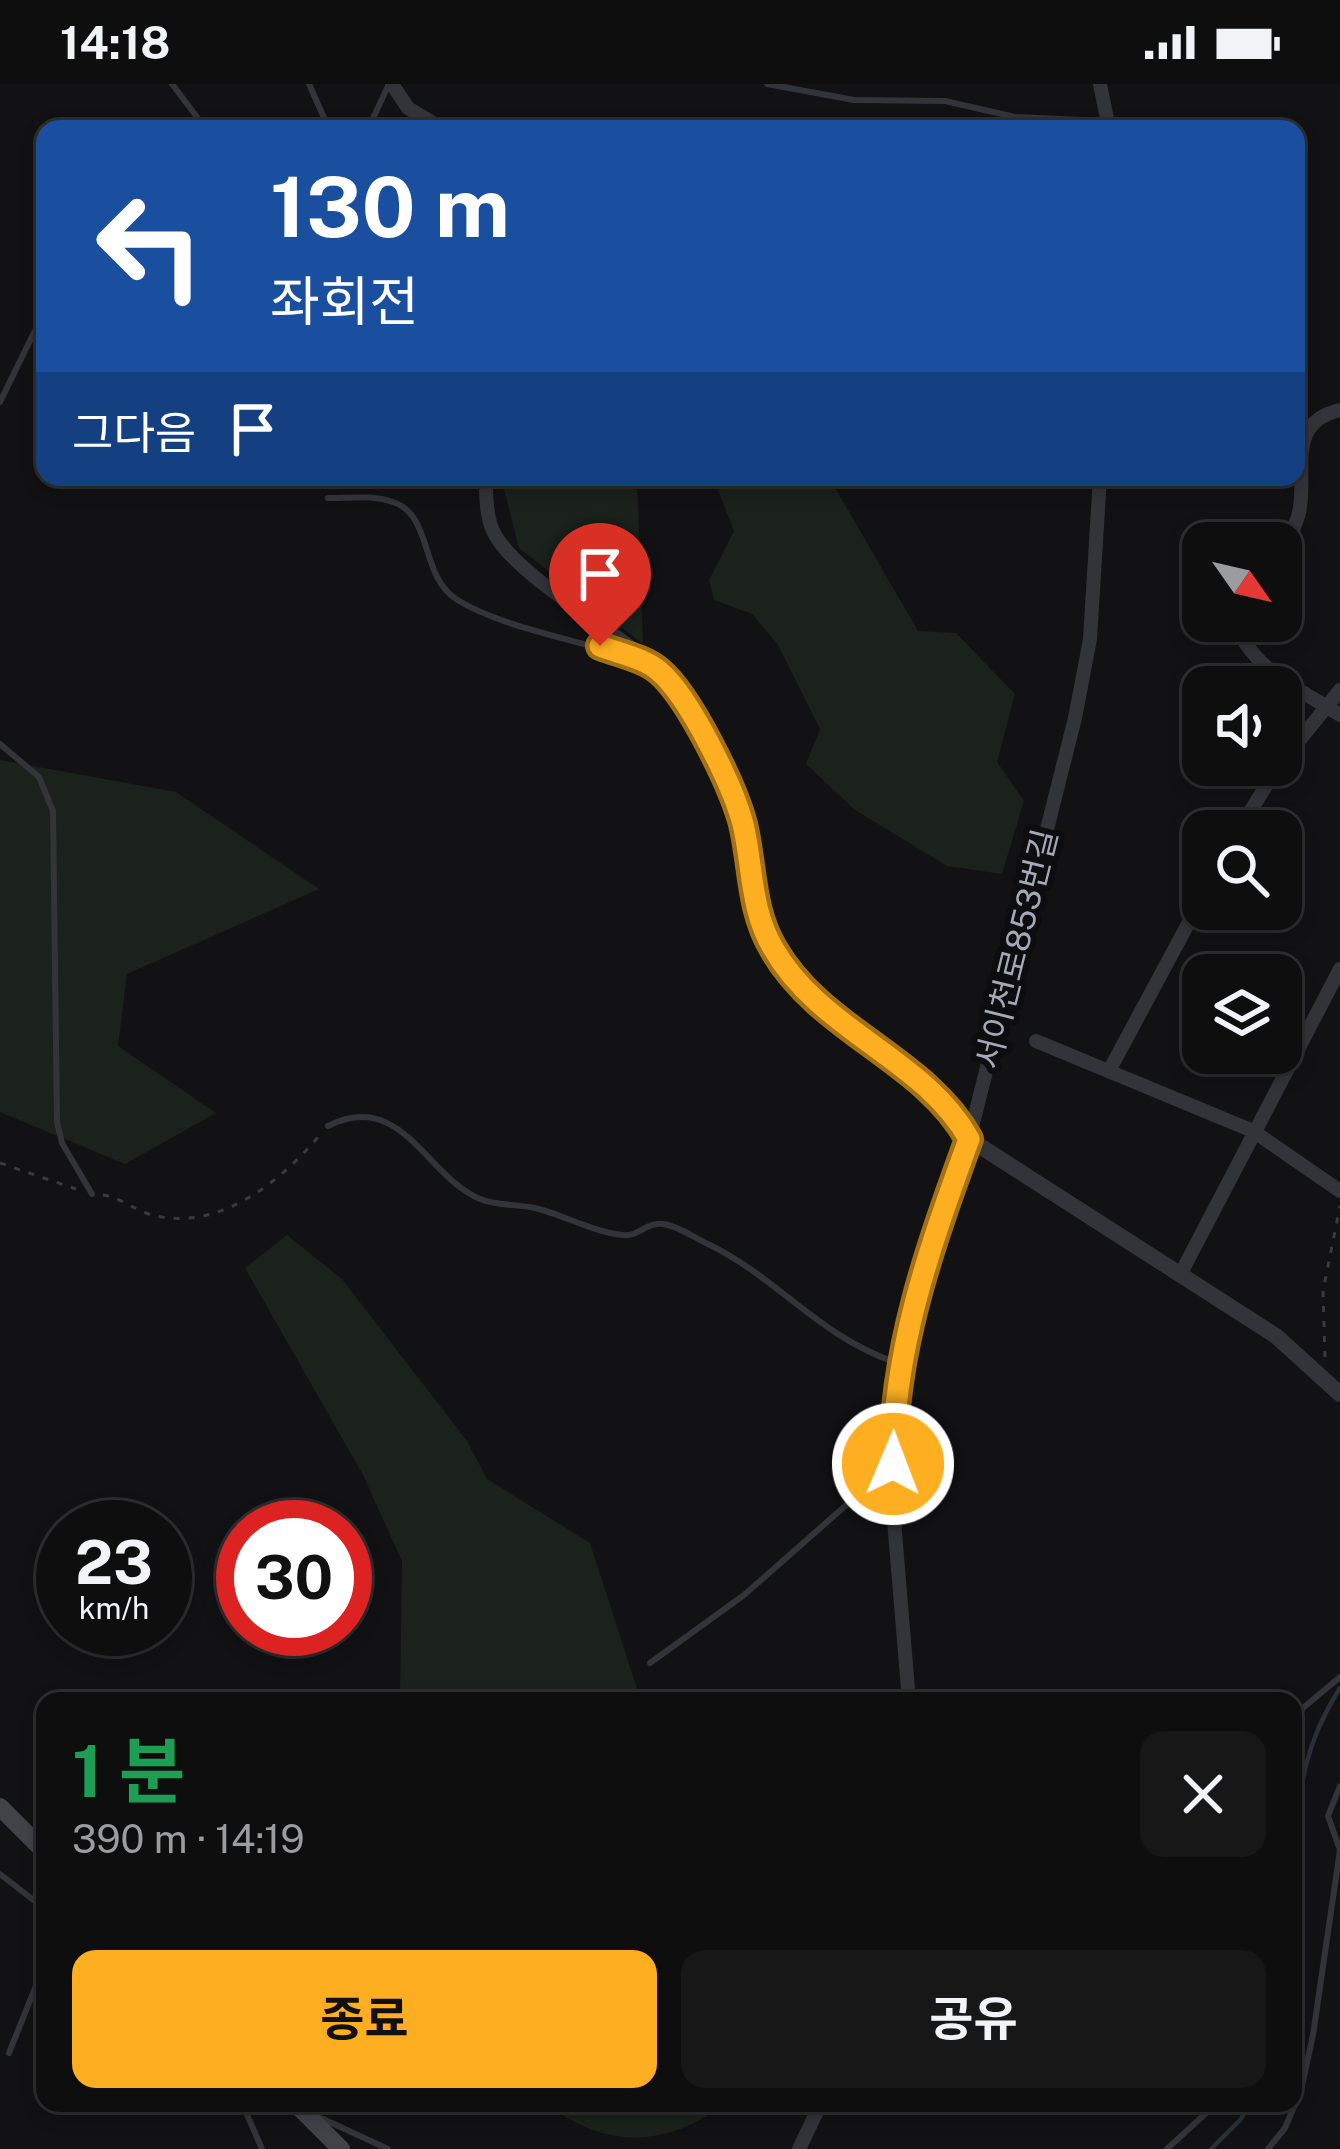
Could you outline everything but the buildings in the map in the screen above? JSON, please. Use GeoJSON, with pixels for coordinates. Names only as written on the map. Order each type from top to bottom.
{"type":"FeatureCollection","features":[{"type":"Feature","properties":{"kind":"main road"},"geometry":{"type":"LineString","coordinates":[[0,1807],[36,1843]]}},
{"type":"Feature","properties":{"kind":"main road"},"geometry":{"type":"LineString","coordinates":[[304,2112],[341,2149]]}},
{"type":"Feature","properties":{"kind":"street"},"geometry":{"type":"LineString","coordinates":[[390,84],[408,108],[428,120]]}},
{"type":"Feature","properties":{"kind":"street"},"geometry":{"type":"LineString","coordinates":[[1100,84],[1107,120]]}},
{"type":"Feature","properties":{"kind":"street"},"geometry":{"type":"LineString","coordinates":[[1305,433],[1323,414],[1340,410]]}},
{"type":"Feature","properties":{"kind":"street"},"geometry":{"type":"LineString","coordinates":[[487,486],[492,530],[508,553],[655,667],[679,695],[737,807],[756,909],[783,965],[825,1012],[954,1112],[969,1139],[1276,1336],[1340,1394]]}},
{"type":"Feature","properties":{"kind":"street","name":"서이천로853번길"},"geometry":{"type":"LineString","coordinates":[[908,1692],[893,1464],[898,1363],[926,1255],[969,1139],[1084,676],[1099,486]]}},
{"type":"Feature","properties":{"kind":"street"},"geometry":{"type":"LineString","coordinates":[[1293,522],[1301,502],[1300,486]]}},
{"type":"Feature","properties":{"kind":"street"},"geometry":{"type":"LineString","coordinates":[[1242,642],[1265,666],[1334,711]]}},
{"type":"Feature","properties":{"kind":"street"},"geometry":{"type":"LineString","coordinates":[[1302,742],[1334,711],[1340,690]]}},
{"type":"Feature","properties":{"kind":"street"},"geometry":{"type":"LineString","coordinates":[[1108,1071],[1185,930]]}},
{"type":"Feature","properties":{"kind":"street"},"geometry":{"type":"LineString","coordinates":[[1180,1274],[1340,969]]}},
{"type":"Feature","properties":{"kind":"street"},"geometry":{"type":"LineString","coordinates":[[1036,1041],[1253,1131],[1340,1191]]}},
{"type":"Feature","properties":{"kind":"street"},"geometry":{"type":"LineString","coordinates":[[799,2149],[816,2112]]}},
{"type":"Feature","properties":{"kind":"lane"},"geometry":{"type":"LineString","coordinates":[[172,84],[199,120]]}},
{"type":"Feature","properties":{"kind":"lane"},"geometry":{"type":"LineString","coordinates":[[309,84],[325,120]]}},
{"type":"Feature","properties":{"kind":"lane"},"geometry":{"type":"LineString","coordinates":[[372,120],[390,84]]}},
{"type":"Feature","properties":{"kind":"lane"},"geometry":{"type":"LineString","coordinates":[[767,84],[854,100],[945,101],[1050,120]]}},
{"type":"Feature","properties":{"kind":"lane"},"geometry":{"type":"LineString","coordinates":[[0,402],[36,328]]}},
{"type":"Feature","properties":{"kind":"lane"},"geometry":{"type":"LineString","coordinates":[[328,498],[387,500],[406,508],[417,524],[432,572],[459,601],[655,667]]}},
{"type":"Feature","properties":{"kind":"lane"},"geometry":{"type":"LineString","coordinates":[[0,744],[40,777],[53,812],[57,1122],[62,1143],[92,1194]]}},
{"type":"Feature","properties":{"kind":"lane"},"geometry":{"type":"LineString","coordinates":[[328,1126],[354,1113],[368,1116],[424,1148],[461,1188],[486,1202],[534,1208],[626,1236],[659,1223],[668,1226],[731,1257],[850,1346],[898,1363]]}},
{"type":"Feature","properties":{"kind":"lane"},"geometry":{"type":"LineString","coordinates":[[650,1663],[743,1594],[893,1464]]}},
{"type":"Feature","properties":{"kind":"lane"},"geometry":{"type":"LineString","coordinates":[[1302,1710],[1340,1677]]}},
{"type":"Feature","properties":{"kind":"lane"},"geometry":{"type":"LineString","coordinates":[[1302,2085],[1340,1850],[1328,1816],[1340,1786]]}},
{"type":"Feature","properties":{"kind":"lane"},"geometry":{"type":"LineString","coordinates":[[0,1874],[36,1902]]}},
{"type":"Feature","properties":{"kind":"lane"},"geometry":{"type":"LineString","coordinates":[[9,2053],[36,1986]]}},
{"type":"Feature","properties":{"kind":"lane"},"geometry":{"type":"LineString","coordinates":[[246,2112],[262,2149]]}},
{"type":"Feature","properties":{"kind":"lane"},"geometry":{"type":"LineString","coordinates":[[310,2112],[359,2131],[388,2149]]}},
{"type":"Feature","properties":{"kind":"lane"},"geometry":{"type":"LineString","coordinates":[[1167,2149],[1207,2112]]}},
{"type":"Feature","properties":{"kind":"lane"},"geometry":{"type":"LineString","coordinates":[[1268,2149],[1292,2112]]}},
{"type":"Feature","properties":{"kind":"path"},"geometry":{"type":"LineString","coordinates":[[0,1163],[92,1194],[117,1197],[148,1215],[196,1217],[261,1192],[284,1177],[328,1126]]}},
{"type":"Feature","properties":{"kind":"path"},"geometry":{"type":"LineString","coordinates":[[1326,1377],[1323,1291],[1340,1204]]}},
{"type":"Feature","properties":{"kind":"shaded area"},"geometry":{"type":"Polygon","coordinates":[[[503,486],[637,486],[643,644],[519,548],[503,486]]]}},
{"type":"Feature","properties":{"kind":"shaded area"},"geometry":{"type":"Polygon","coordinates":[[[716,486],[834,486],[918,631],[956,633],[1015,694],[997,762],[1024,801],[1002,874],[947,866],[855,810],[806,764],[820,729],[778,645],[752,614],[714,600],[709,580],[734,531],[716,486]]]}},
{"type":"Feature","properties":{"kind":"shaded area"},"geometry":{"type":"Polygon","coordinates":[[[0,760],[176,792],[319,889],[127,974],[118,1046],[216,1113],[125,1164],[0,1112],[0,760]]]}},
{"type":"Feature","properties":{"kind":"shaded area"},"geometry":{"type":"Polygon","coordinates":[[[287,1235],[342,1279],[467,1441],[487,1479],[590,1543],[638,1692],[400,1692],[402,1561],[363,1475],[245,1268],[287,1235]]]}},
{"type":"Feature","properties":{"kind":"shaded area"},"geometry":{"type":"Polygon","coordinates":[[[558,2112],[712,2112],[680,2129],[635,2138],[590,2129],[558,2112]]]}},
{"type":"Feature","properties":{"kind":"waterway"},"geometry":{"type":"LineString","coordinates":[[1302,1786],[1317,1732],[1340,1688]]}},
{"type":"Feature","properties":{"kind":"waterway"},"geometry":{"type":"LineString","coordinates":[[1211,2149],[1244,2112]]}},
{"type":"Feature","properties":{"kind":"route"},"geometry":{"type":"LineString","coordinates":[[600,646],[655,667],[679,695],[737,807],[756,909],[791,977],[825,1012],[954,1112],[969,1139],[926,1255],[898,1363],[893,1464]]}}]}
